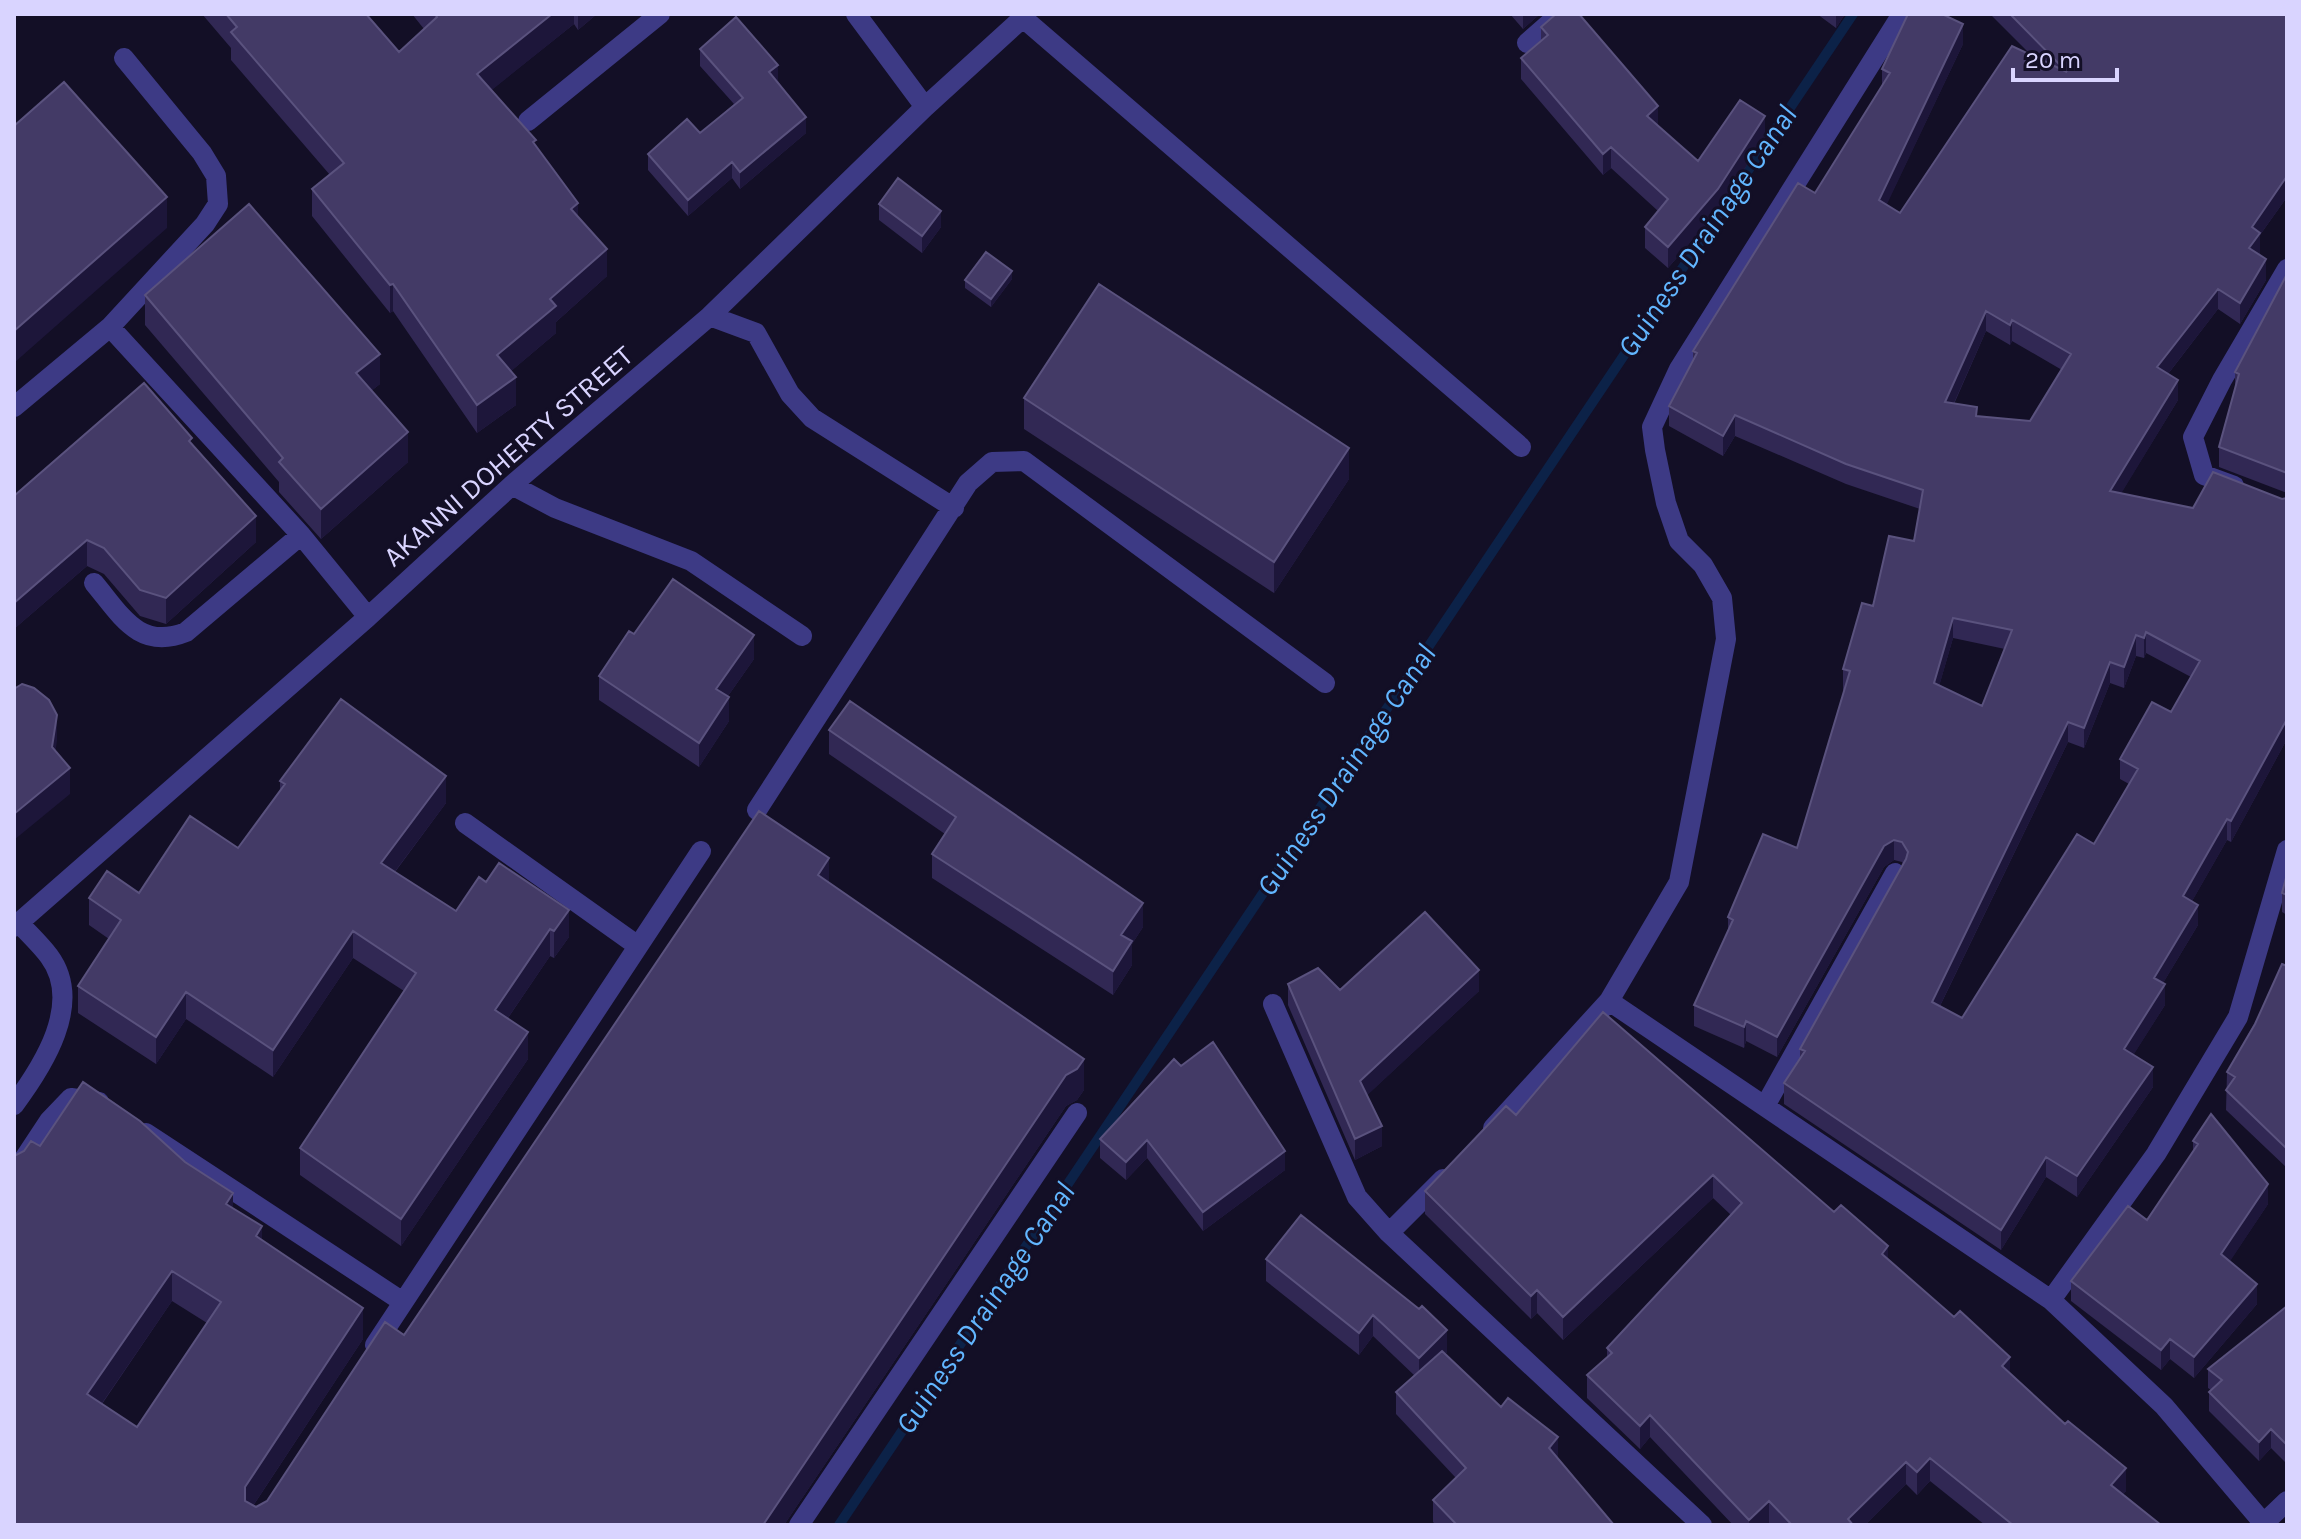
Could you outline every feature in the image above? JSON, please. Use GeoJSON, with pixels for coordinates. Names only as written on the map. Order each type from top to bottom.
{"type":"FeatureCollection","features":[{"type":"Feature","properties":{"kind":"street"},"geometry":{"type":"LineString","coordinates":[[528,121],[660,14]]}},
{"type":"Feature","properties":{"kind":"street"},"geometry":{"type":"LineString","coordinates":[[856,14],[925,107]]}},
{"type":"Feature","properties":{"kind":"street"},"geometry":{"type":"LineString","coordinates":[[1527,43],[1560,14]]}},
{"type":"Feature","properties":{"kind":"street"},"geometry":{"type":"LineString","coordinates":[[1479,1142],[1609,1001],[1679,882],[1726,639],[1722,598],[1703,565],[1679,541],[1670,516],[1652,427],[1679,369],[1902,14]]}},
{"type":"Feature","properties":{"kind":"street"},"geometry":{"type":"LineString","coordinates":[[1025,16],[1521,447]]}},
{"type":"Feature","properties":{"kind":"street","name":"AKANNI DOHERTY STREET"},"geometry":{"type":"LineString","coordinates":[[16,925],[368,617],[512,485],[710,316],[925,107],[1025,16]]}},
{"type":"Feature","properties":{"kind":"street"},"geometry":{"type":"LineString","coordinates":[[14,407],[110,327],[205,224],[218,204],[216,176],[202,153],[124,58]]}},
{"type":"Feature","properties":{"kind":"street"},"geometry":{"type":"LineString","coordinates":[[2259,496],[2204,475],[2193,437],[2222,380],[2287,269]]}},
{"type":"Feature","properties":{"kind":"street"},"geometry":{"type":"LineString","coordinates":[[710,316],[756,333],[790,394],[812,418],[954,508]]}},
{"type":"Feature","properties":{"kind":"street"},"geometry":{"type":"LineString","coordinates":[[110,327],[301,535],[368,617]]}},
{"type":"Feature","properties":{"kind":"street"},"geometry":{"type":"LineString","coordinates":[[757,810],[968,483],[992,462],[1024,461],[1325,683]]}},
{"type":"Feature","properties":{"kind":"street"},"geometry":{"type":"LineString","coordinates":[[512,485],[555,508],[691,561],[802,636]]}},
{"type":"Feature","properties":{"kind":"street"},"geometry":{"type":"LineString","coordinates":[[94,583],[126,621],[145,636],[168,639],[186,632],[301,535]]}},
{"type":"Feature","properties":{"kind":"street"},"geometry":{"type":"LineString","coordinates":[[465,823],[638,946]]}},
{"type":"Feature","properties":{"kind":"street"},"geometry":{"type":"LineString","coordinates":[[2051,1300],[2156,1154],[2238,1017],[2287,850]]}},
{"type":"Feature","properties":{"kind":"street"},"geometry":{"type":"LineString","coordinates":[[360,1367],[701,851]]}},
{"type":"Feature","properties":{"kind":"street"},"geometry":{"type":"LineString","coordinates":[[1765,1106],[1895,873]]}},
{"type":"Feature","properties":{"kind":"street"},"geometry":{"type":"LineString","coordinates":[[2267,923],[2287,930]]}},
{"type":"Feature","properties":{"kind":"street"},"geometry":{"type":"LineString","coordinates":[[14,1105],[58,1034],[62,991],[51,958],[16,925]]}},
{"type":"Feature","properties":{"kind":"street"},"geometry":{"type":"LineString","coordinates":[[1609,1001],[2051,1300],[2164,1406],[2265,1524],[2287,1501]]}},
{"type":"Feature","properties":{"kind":"street"},"geometry":{"type":"LineString","coordinates":[[1273,1004],[1357,1197],[1389,1233],[1702,1525]]}},
{"type":"Feature","properties":{"kind":"street"},"geometry":{"type":"LineString","coordinates":[[14,1174],[49,1121],[71,1098],[94,1099],[403,1302]]}},
{"type":"Feature","properties":{"kind":"street"},"geometry":{"type":"LineString","coordinates":[[799,1525],[1077,1113]]}},
{"type":"Feature","properties":{"kind":"street"},"geometry":{"type":"LineString","coordinates":[[1389,1233],[1457,1165]]}},
{"type":"Feature","properties":{"kind":"building"},"geometry":{"type":"Polygon","coordinates":[[[226,14],[366,14],[399,52],[437,17],[435,14],[552,14],[477,74],[536,140],[533,142],[578,203],[571,209],[607,249],[550,299],[556,306],[497,355],[516,377],[477,405],[393,284],[390,285],[312,189],[344,163],[231,32],[237,27],[226,14]]]}},
{"type":"Feature","properties":{"kind":"building"},"geometry":{"type":"Polygon","coordinates":[[[1556,14],[1579,14],[1658,106],[1647,116],[1698,161],[1740,100],[1765,116],[1718,189],[1668,247],[1645,227],[1668,199],[1611,147],[1603,154],[1521,58],[1548,35],[1541,27],[1556,14]]]}},
{"type":"Feature","properties":{"kind":"building"},"geometry":{"type":"Polygon","coordinates":[[[1908,14],[1942,14],[1963,24],[1879,200],[1900,213],[2012,46],[2067,72],[2010,14],[2287,14],[2287,176],[2252,227],[2260,233],[2249,248],[2266,259],[2240,303],[2218,289],[2157,367],[2178,380],[2110,491],[2193,508],[2213,472],[2282,499],[2287,498],[2287,719],[2231,821],[2227,819],[2183,896],[2198,905],[2154,978],[2165,984],[2124,1049],[2153,1067],[2077,1176],[2046,1157],[2001,1230],[1784,1083],[1805,1051],[1800,1049],[1906,859],[1908,852],[1902,842],[1894,840],[1884,846],[1777,1037],[1746,1021],[1744,1027],[1694,1005],[1733,920],[1728,917],[1763,834],[1797,848],[1850,671],[1843,669],[1862,603],[1873,606],[1889,536],[1914,541],[1923,490],[1846,464],[1735,415],[1723,436],[1669,406],[1697,353],[1693,351],[1798,183],[1815,193],[1890,73],[1882,69],[1908,14]],[[1986,311],[1945,402],[1977,407],[1976,416],[2030,421],[2071,354],[2012,320],[2010,325],[1986,311]],[[1953,618],[1934,683],[1982,706],[2012,630],[1953,618]],[[2146,632],[2144,638],[2136,635],[2124,667],[2110,662],[2084,728],[2068,722],[1932,1002],[1962,1018],[2077,834],[2094,844],[2138,769],[2120,759],[2152,702],[2171,712],[2200,661],[2146,632]]]}},
{"type":"Feature","properties":{"kind":"building"},"geometry":{"type":"Polygon","coordinates":[[[736,17],[778,65],[769,72],[806,117],[740,172],[732,162],[688,200],[648,154],[687,119],[700,133],[743,98],[700,49],[736,17]]]}},
{"type":"Feature","properties":{"kind":"building"},"geometry":{"type":"Polygon","coordinates":[[[64,82],[167,197],[14,331],[14,126],[64,82]]]}},
{"type":"Feature","properties":{"kind":"building"},"geometry":{"type":"Polygon","coordinates":[[[898,178],[941,211],[922,236],[879,204],[898,178]]]}},
{"type":"Feature","properties":{"kind":"building"},"geometry":{"type":"Polygon","coordinates":[[[249,204],[380,354],[356,373],[408,432],[321,509],[279,462],[283,458],[145,295],[249,204]]]}},
{"type":"Feature","properties":{"kind":"building"},"geometry":{"type":"Polygon","coordinates":[[[986,252],[1012,271],[991,299],[965,280],[986,252]]]}},
{"type":"Feature","properties":{"kind":"building"},"geometry":{"type":"Polygon","coordinates":[[[2287,274],[2287,473],[2219,447],[2239,374],[2235,372],[2287,274]]]}},
{"type":"Feature","properties":{"kind":"building"},"geometry":{"type":"Polygon","coordinates":[[[1099,284],[1349,448],[1274,562],[1024,398],[1099,284]]]}},
{"type":"Feature","properties":{"kind":"building"},"geometry":{"type":"Polygon","coordinates":[[[144,383],[192,438],[189,441],[256,516],[166,598],[140,590],[104,548],[87,540],[14,603],[14,496],[144,383]]]}},
{"type":"Feature","properties":{"kind":"building"},"geometry":{"type":"Polygon","coordinates":[[[673,579],[754,635],[716,689],[729,697],[699,743],[599,676],[629,631],[634,634],[673,579]]]}},
{"type":"Feature","properties":{"kind":"building"},"geometry":{"type":"Polygon","coordinates":[[[22,684],[34,688],[49,700],[57,715],[52,747],[70,768],[14,814],[14,689],[22,684]]]}},
{"type":"Feature","properties":{"kind":"building"},"geometry":{"type":"Polygon","coordinates":[[[341,699],[446,776],[381,863],[456,911],[479,877],[486,882],[499,863],[569,910],[554,931],[550,929],[495,1010],[528,1032],[401,1219],[300,1148],[416,973],[353,931],[273,1050],[186,992],[156,1037],[78,986],[121,920],[89,898],[107,871],[139,893],[190,816],[238,848],[285,784],[280,781],[341,699]]]}},
{"type":"Feature","properties":{"kind":"building"},"geometry":{"type":"Polygon","coordinates":[[[850,701],[1143,903],[1121,935],[1132,941],[1113,971],[932,854],[956,817],[829,730],[850,701]]]}},
{"type":"Feature","properties":{"kind":"building"},"geometry":{"type":"Polygon","coordinates":[[[759,811],[829,858],[818,875],[1084,1059],[1077,1069],[1066,1075],[763,1525],[14,1525],[14,1156],[24,1151],[31,1141],[40,1146],[83,1082],[140,1121],[185,1162],[233,1193],[226,1204],[262,1226],[256,1236],[363,1308],[245,1487],[245,1501],[256,1507],[267,1501],[385,1322],[404,1335],[759,811]],[[172,1271],[87,1394],[137,1427],[221,1302],[172,1271]]]}},
{"type":"Feature","properties":{"kind":"building"},"geometry":{"type":"Polygon","coordinates":[[[2287,874],[2287,895],[2282,893],[2287,874]]]}},
{"type":"Feature","properties":{"kind":"building"},"geometry":{"type":"Polygon","coordinates":[[[1425,912],[1479,970],[1360,1081],[1382,1126],[1355,1139],[1288,984],[1318,968],[1340,990],[1425,912]]]}},
{"type":"Feature","properties":{"kind":"building"},"geometry":{"type":"Polygon","coordinates":[[[2282,964],[2287,966],[2287,1149],[2226,1090],[2235,1077],[2227,1072],[2255,1024],[2282,964]]]}},
{"type":"Feature","properties":{"kind":"building"},"geometry":{"type":"Polygon","coordinates":[[[1603,1012],[1834,1212],[1841,1205],[1888,1246],[1882,1254],[1954,1317],[1960,1311],[2010,1357],[2002,1366],[2065,1424],[2068,1421],[2126,1468],[2111,1485],[2161,1525],[2013,1525],[1930,1458],[1917,1472],[1906,1462],[1848,1519],[1853,1525],[1792,1525],[1769,1501],[1749,1520],[1650,1415],[1640,1426],[1587,1375],[1612,1353],[1607,1348],[1742,1203],[1713,1175],[1563,1317],[1537,1290],[1531,1296],[1425,1191],[1506,1106],[1516,1115],[1603,1012]]]}},
{"type":"Feature","properties":{"kind":"building"},"geometry":{"type":"Polygon","coordinates":[[[1213,1042],[1285,1151],[1203,1212],[1147,1140],[1126,1162],[1100,1139],[1174,1059],[1181,1066],[1213,1042]]]}},
{"type":"Feature","properties":{"kind":"building"},"geometry":{"type":"Polygon","coordinates":[[[2211,1114],[2268,1184],[2221,1254],[2257,1284],[2194,1357],[2170,1339],[2161,1350],[2071,1281],[2128,1206],[2147,1220],[2198,1144],[2193,1141],[2211,1114]]]}},
{"type":"Feature","properties":{"kind":"building"},"geometry":{"type":"Polygon","coordinates":[[[1301,1215],[1419,1309],[1422,1306],[1447,1330],[1419,1358],[1373,1315],[1359,1333],[1266,1259],[1301,1215]]]}},
{"type":"Feature","properties":{"kind":"building"},"geometry":{"type":"Polygon","coordinates":[[[2287,1306],[2287,1445],[2271,1429],[2259,1442],[2209,1392],[2222,1380],[2208,1369],[2287,1306]]]}},
{"type":"Feature","properties":{"kind":"building"},"geometry":{"type":"Polygon","coordinates":[[[1442,1351],[1501,1407],[1508,1398],[1558,1437],[1549,1448],[1614,1525],[1457,1525],[1433,1500],[1466,1468],[1396,1392],[1442,1351]]]}},
{"type":"Feature","properties":{"kind":"waterway","name":"Guiness Drainage Canal"},"geometry":{"type":"LineString","coordinates":[[839,1525],[1853,14]]}}]}
